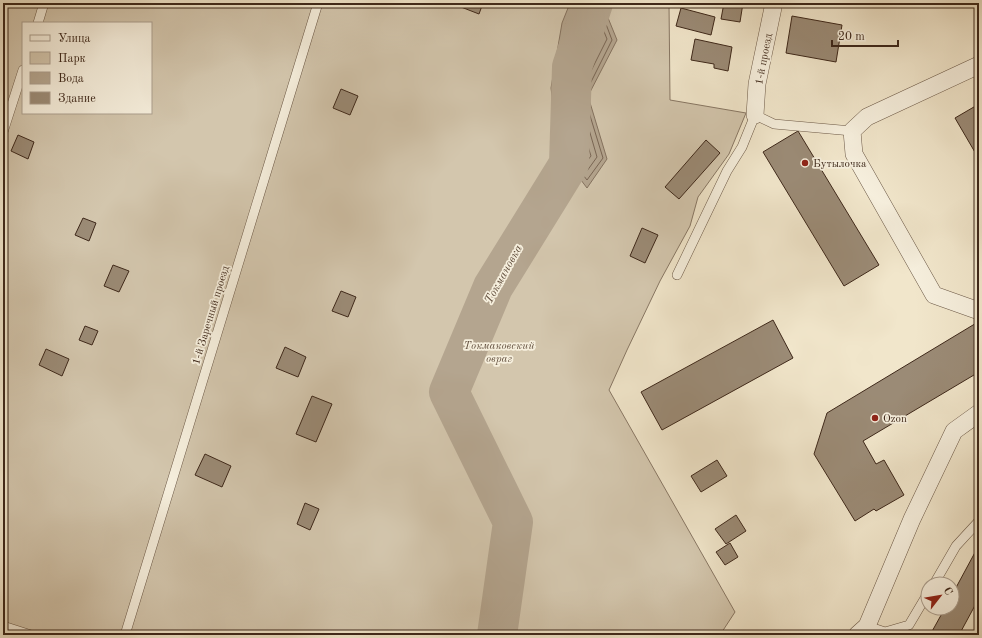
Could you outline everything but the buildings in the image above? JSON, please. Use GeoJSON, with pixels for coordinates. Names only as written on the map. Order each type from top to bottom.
{"type":"FeatureCollection","features":[{"type":"Feature","properties":{"kind":"street","name":"1-й проезд"},"geometry":{"type":"LineString","coordinates":[[755,115],[757,84],[774,3]]}},
{"type":"Feature","properties":{"kind":"street"},"geometry":{"type":"LineString","coordinates":[[979,66],[867,117],[852,131],[854,154],[934,295],[979,311]]}},
{"type":"Feature","properties":{"kind":"street"},"geometry":{"type":"LineString","coordinates":[[862,630],[954,431],[979,413]]}},
{"type":"Feature","properties":{"kind":"lane"},"geometry":{"type":"LineString","coordinates":[[38,22],[44,3]]}},
{"type":"Feature","properties":{"kind":"lane","name":"1-й Заречный проезд"},"geometry":{"type":"LineString","coordinates":[[125,635],[318,3]]}},
{"type":"Feature","properties":{"kind":"lane"},"geometry":{"type":"LineString","coordinates":[[3,132],[22,73]]}},
{"type":"Feature","properties":{"kind":"lane"},"geometry":{"type":"LineString","coordinates":[[677,275],[727,171],[742,147],[755,115],[774,124],[852,131]]}},
{"type":"Feature","properties":{"kind":"lane"},"geometry":{"type":"LineString","coordinates":[[939,576],[956,546],[979,521]]}},
{"type":"Feature","properties":{"kind":"lane"},"geometry":{"type":"LineString","coordinates":[[862,630],[885,632],[909,625],[920,606]]}},
{"type":"Feature","properties":{"kind":"lane"},"geometry":{"type":"LineString","coordinates":[[3,626],[31,635]]}},
{"type":"Feature","properties":{"kind":"green space","name":"Токмаковский овраг"},"geometry":{"type":"Polygon","coordinates":[[[3,3],[669,3],[670,100],[746,113],[729,154],[698,197],[690,226],[660,281],[609,390],[735,612],[720,635],[3,635],[3,3]]]}},
{"type":"Feature","properties":{"kind":"water"},"geometry":{"type":"Polygon","coordinates":[[[570,3],[602,3],[617,40],[588,96],[607,159],[587,188],[559,151],[551,88],[562,23],[570,3]]]}},
{"type":"Feature","properties":{"kind":"waterway","name":"Токмановка"},"geometry":{"type":"LineString","coordinates":[[497,635],[513,522],[449,392],[493,287],[569,164],[572,67],[593,3]]}},
{"type":"Feature","properties":{"kind":"place","name":"Бутылочка"},"geometry":{"type":"Point","coordinates":[805,163]}},
{"type":"Feature","properties":{"kind":"place","name":"Ozon"},"geometry":{"type":"Point","coordinates":[875,418]}}]}
